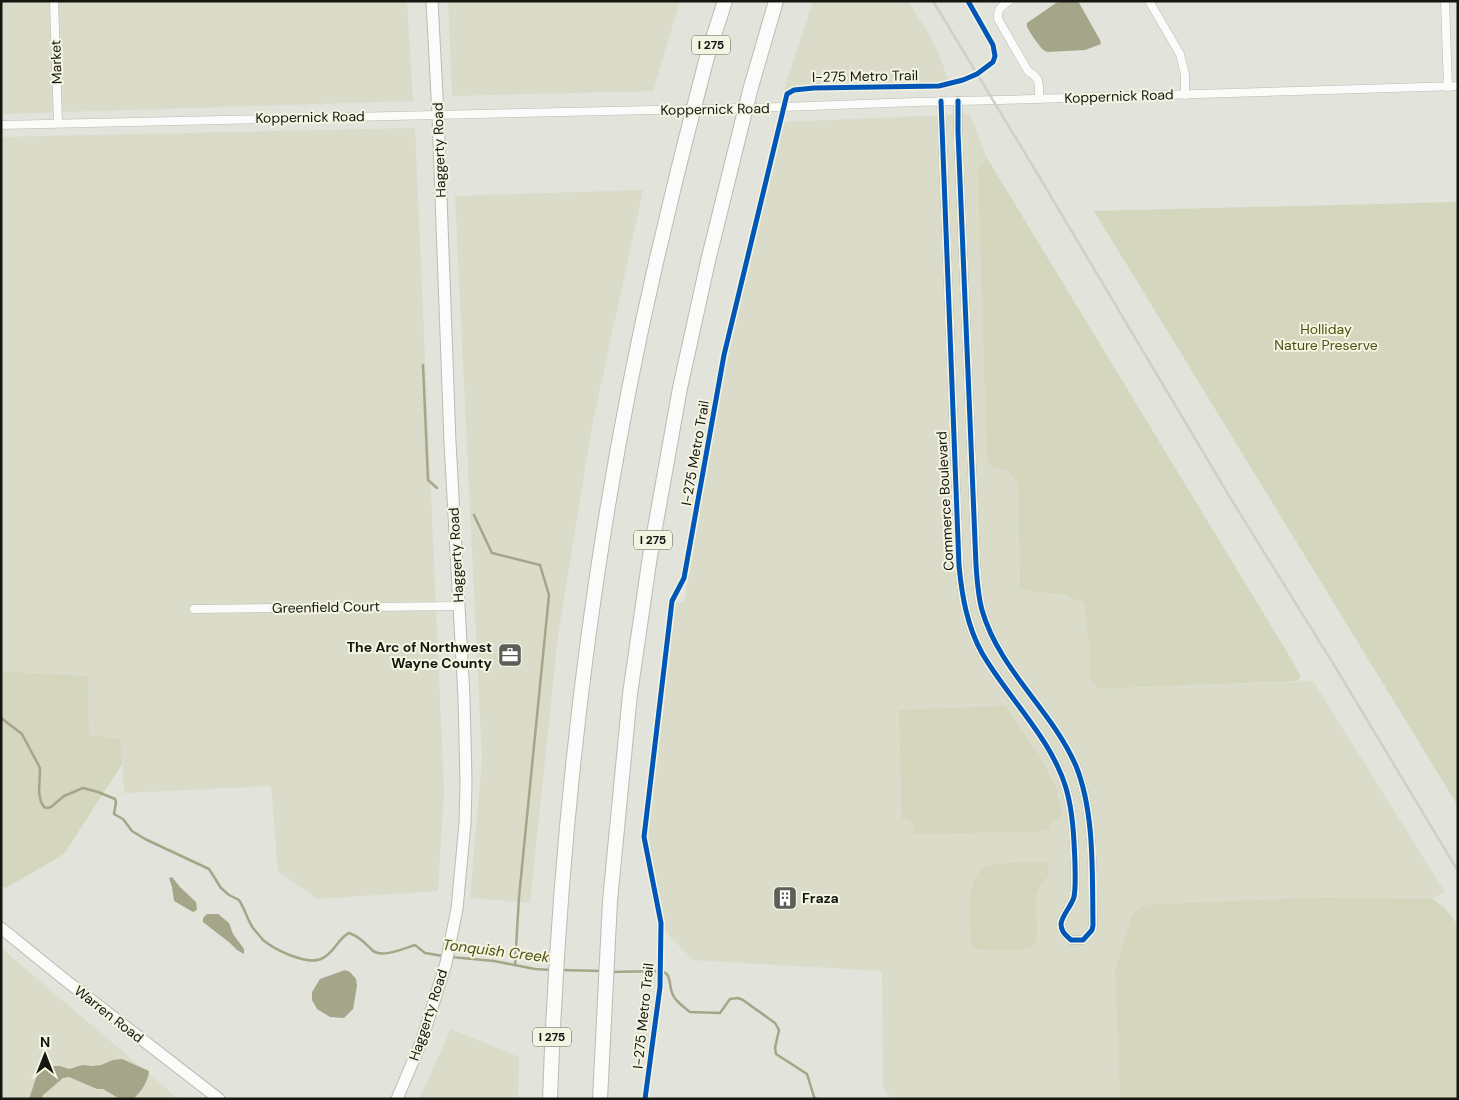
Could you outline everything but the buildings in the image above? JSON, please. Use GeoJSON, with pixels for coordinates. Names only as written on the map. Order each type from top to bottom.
{"type":"FeatureCollection","features":[{"type":"Feature","properties":{"kind":"highway","name":"I 275"},"geometry":{"type":"LineString","coordinates":[[550,1099],[565,833],[571,773],[602,542],[637,348],[680,158],[724,1]]}},
{"type":"Feature","properties":{"kind":"highway","name":"I 275"},"geometry":{"type":"LineString","coordinates":[[600,1099],[610,901],[630,694],[650,556],[680,388],[708,261],[751,87],[776,1]]}},
{"type":"Feature","properties":{"kind":"main road","name":"Haggerty Road"},"geometry":{"type":"LineString","coordinates":[[397,1099],[422,1040],[446,963],[457,909],[465,823],[464,697],[450,442],[432,1]]}},
{"type":"Feature","properties":{"kind":"main road","name":"Warren Road"},"geometry":{"type":"LineString","coordinates":[[1,928],[219,1099]]}},
{"type":"Feature","properties":{"kind":"street","name":"Market"},"geometry":{"type":"LineString","coordinates":[[54,1],[58,123]]}},
{"type":"Feature","properties":{"kind":"street"},"geometry":{"type":"LineString","coordinates":[[1008,1],[998,10],[998,19],[1028,70],[1038,79],[1039,99]]}},
{"type":"Feature","properties":{"kind":"street"},"geometry":{"type":"LineString","coordinates":[[1149,1],[1180,54],[1185,75],[1185,95]]}},
{"type":"Feature","properties":{"kind":"street"},"geometry":{"type":"LineString","coordinates":[[1445,1],[1448,87]]}},
{"type":"Feature","properties":{"kind":"street","name":"Koppernick Road"},"geometry":{"type":"LineString","coordinates":[[1,125],[783,107],[1458,86]]}},
{"type":"Feature","properties":{"kind":"street","name":"Commerce Boulevard"},"geometry":{"type":"LineString","coordinates":[[941,101],[958,552],[961,585],[968,622],[982,652],[1047,747],[1059,769],[1066,788],[1072,816],[1075,885],[1072,904],[1062,920],[1061,926],[1062,932],[1071,940],[1084,940],[1092,930],[1092,885],[1088,814],[1079,775],[1062,739],[1006,660],[988,627],[981,608],[975,552],[958,101]]}},
{"type":"Feature","properties":{"kind":"street"},"geometry":{"type":"LineString","coordinates":[[945,202],[962,201]]}},
{"type":"Feature","properties":{"kind":"street"},"geometry":{"type":"LineString","coordinates":[[948,298],[965,298]]}},
{"type":"Feature","properties":{"kind":"street"},"geometry":{"type":"LineString","coordinates":[[952,404],[969,404]]}},
{"type":"Feature","properties":{"kind":"street","name":"Commerce Boulevard"},"geometry":{"type":"LineString","coordinates":[[958,552],[975,552]]}},
{"type":"Feature","properties":{"kind":"street","name":"Greenfield Court"},"geometry":{"type":"LineString","coordinates":[[194,609],[459,606]]}},
{"type":"Feature","properties":{"kind":"street"},"geometry":{"type":"LineString","coordinates":[[992,669],[1006,660]]}},
{"type":"Feature","properties":{"kind":"street"},"geometry":{"type":"LineString","coordinates":[[1075,885],[1092,885]]}},
{"type":"Feature","properties":{"kind":"shaded area"},"geometry":{"type":"Polygon","coordinates":[[[1,1],[407,1],[413,101],[1,114],[1,1]]]}},
{"type":"Feature","properties":{"kind":"shaded area"},"geometry":{"type":"Polygon","coordinates":[[[448,1],[680,1],[653,91],[452,96],[448,1]]]}},
{"type":"Feature","properties":{"kind":"shaded area"},"geometry":{"type":"Polygon","coordinates":[[[813,1],[908,1],[933,41],[952,88],[784,90],[813,1]]]}},
{"type":"Feature","properties":{"kind":"shaded area"},"geometry":{"type":"Polygon","coordinates":[[[1061,1],[1078,1],[1101,44],[1085,50],[1047,52],[1042,49],[1027,27],[1027,23],[1061,1]]]}},
{"type":"Feature","properties":{"kind":"shaded area"},"geometry":{"type":"Polygon","coordinates":[[[970,114],[987,158],[978,168],[993,466],[1009,472],[1018,483],[1020,590],[1065,595],[1084,603],[1089,647],[1090,679],[1097,689],[1313,681],[1445,892],[1432,899],[1328,897],[1115,971],[1120,1099],[891,1099],[883,1087],[882,971],[693,960],[661,927],[644,837],[676,603],[684,602],[723,378],[752,248],[784,122],[970,114]]]}},
{"type":"Feature","properties":{"kind":"shaded area"},"geometry":{"type":"Polygon","coordinates":[[[415,128],[444,791],[438,891],[317,899],[278,871],[271,786],[124,793],[121,739],[89,735],[88,676],[1,671],[1,137],[415,128]]]}},
{"type":"Feature","properties":{"kind":"shaded area"},"geometry":{"type":"Polygon","coordinates":[[[643,190],[592,426],[558,636],[530,903],[470,898],[482,759],[455,196],[643,190]]]}},
{"type":"Feature","properties":{"kind":"shaded area"},"geometry":{"type":"Polygon","coordinates":[[[172,877],[196,902],[197,910],[193,912],[174,901],[169,878],[172,877]]]}},
{"type":"Feature","properties":{"kind":"shaded area"},"geometry":{"type":"Polygon","coordinates":[[[207,914],[218,914],[229,923],[233,934],[244,949],[244,954],[203,922],[203,918],[207,914]]]}},
{"type":"Feature","properties":{"kind":"shaded area"},"geometry":{"type":"Polygon","coordinates":[[[1,948],[177,1098],[178,1099],[1,1099],[1,948]]]}},
{"type":"Feature","properties":{"kind":"shaded area"},"geometry":{"type":"Polygon","coordinates":[[[345,970],[350,972],[356,979],[357,986],[353,1009],[344,1018],[330,1017],[317,1009],[312,1000],[312,992],[320,979],[345,970]]]}},
{"type":"Feature","properties":{"kind":"shaded area"},"geometry":{"type":"Polygon","coordinates":[[[451,1029],[519,1057],[518,1099],[419,1099],[451,1029]]]}},
{"type":"Feature","properties":{"kind":"shaded area"},"geometry":{"type":"Polygon","coordinates":[[[122,1059],[149,1071],[144,1086],[133,1099],[120,1099],[103,1089],[97,1089],[69,1077],[63,1078],[42,1096],[43,1099],[29,1099],[36,1078],[46,1066],[60,1066],[69,1069],[82,1065],[101,1065],[113,1060],[122,1059]]]}},
{"type":"Feature","properties":{"kind":"green space"},"geometry":{"type":"Polygon","coordinates":[[[987,158],[1290,657],[1301,677],[1297,681],[1097,689],[1090,679],[1089,647],[1084,603],[1065,595],[1020,590],[1018,483],[1009,472],[993,466],[987,461],[978,168],[987,158]]]}},
{"type":"Feature","properties":{"kind":"green space","name":"Holliday Nature Preserve"},"geometry":{"type":"Polygon","coordinates":[[[1458,202],[1458,806],[1094,211],[1458,202]]]}},
{"type":"Feature","properties":{"kind":"green space"},"geometry":{"type":"Polygon","coordinates":[[[1,671],[88,676],[89,735],[121,739],[122,764],[64,854],[6,888],[1,886],[1,671]]]}},
{"type":"Feature","properties":{"kind":"green space"},"geometry":{"type":"Polygon","coordinates":[[[1005,706],[1039,755],[1056,788],[1062,816],[1052,823],[1049,831],[915,834],[910,820],[902,819],[899,710],[1005,706]]]}},
{"type":"Feature","properties":{"kind":"green space"},"geometry":{"type":"Polygon","coordinates":[[[1042,862],[1048,864],[1049,875],[1040,886],[1036,895],[1037,941],[1031,947],[1019,950],[974,948],[971,942],[970,898],[976,876],[982,869],[992,865],[1042,862]]]}},
{"type":"Feature","properties":{"kind":"green space"},"geometry":{"type":"Polygon","coordinates":[[[1328,897],[1432,899],[1444,907],[1458,925],[1458,1099],[1120,1099],[1115,971],[1132,915],[1144,905],[1328,897]]]}},
{"type":"Feature","properties":{"kind":"waterway"},"geometry":{"type":"LineString","coordinates":[[423,365],[428,480],[437,488]]}},
{"type":"Feature","properties":{"kind":"waterway"},"geometry":{"type":"LineString","coordinates":[[474,515],[492,553],[540,565],[549,595],[519,897],[515,965]]}},
{"type":"Feature","properties":{"kind":"waterway","name":"Tonquish Creek"},"geometry":{"type":"LineString","coordinates":[[1,718],[22,734],[40,768],[39,792],[44,807],[51,807],[64,796],[83,788],[115,799],[114,814],[123,819],[132,831],[209,869],[221,888],[239,900],[255,931],[263,940],[275,948],[291,956],[307,960],[321,959],[333,950],[342,938],[349,933],[359,938],[376,952],[393,952],[415,945],[425,953],[443,956]]}},
{"type":"Feature","properties":{"kind":"waterway","name":"Tonquish Creek"},"geometry":{"type":"LineString","coordinates":[[451,957],[494,961],[535,969],[552,970]]}},
{"type":"Feature","properties":{"kind":"waterway","name":"Tonquish Creek"},"geometry":{"type":"LineString","coordinates":[[560,970],[602,971]]}},
{"type":"Feature","properties":{"kind":"waterway","name":"Tonquish Creek"},"geometry":{"type":"LineString","coordinates":[[610,972],[661,971],[669,978],[674,997],[690,1012],[720,1013],[730,999],[738,998],[743,1000],[775,1023],[779,1030],[775,1048],[776,1054],[807,1074],[814,1097],[817,1099]]}},
{"type":"Feature","properties":{"kind":"railway"},"geometry":{"type":"LineString","coordinates":[[933,1],[1231,499],[1458,871]]}},
{"type":"Feature","properties":{"kind":"cycle path","name":"I-275 Metro Trail"},"geometry":{"type":"LineString","coordinates":[[645,1099],[660,987],[661,923],[644,837],[672,601],[684,578],[724,355],[787,94],[794,90],[814,88],[939,86],[963,80],[977,74],[993,62],[995,56],[993,45],[968,1]]}},
{"type":"Feature","properties":{"kind":"cycle path"},"geometry":{"type":"LineString","coordinates":[[941,101],[959,566],[962,588],[972,632],[982,653],[992,670],[1040,735],[1059,770],[1066,788],[1073,825],[1075,884],[1074,897],[1063,917],[1061,927],[1071,940],[1083,940],[1092,930],[1093,925],[1091,844],[1087,804],[1082,784],[1076,766],[1054,726],[1000,652],[982,610],[979,594],[976,565],[958,101]]}},
{"type":"Feature","properties":{"kind":"place","name":"The Arc of Northwest Wayne County"},"geometry":{"type":"Point","coordinates":[510,655]}},
{"type":"Feature","properties":{"kind":"place","name":"Fraza"},"geometry":{"type":"Point","coordinates":[785,898]}}]}
